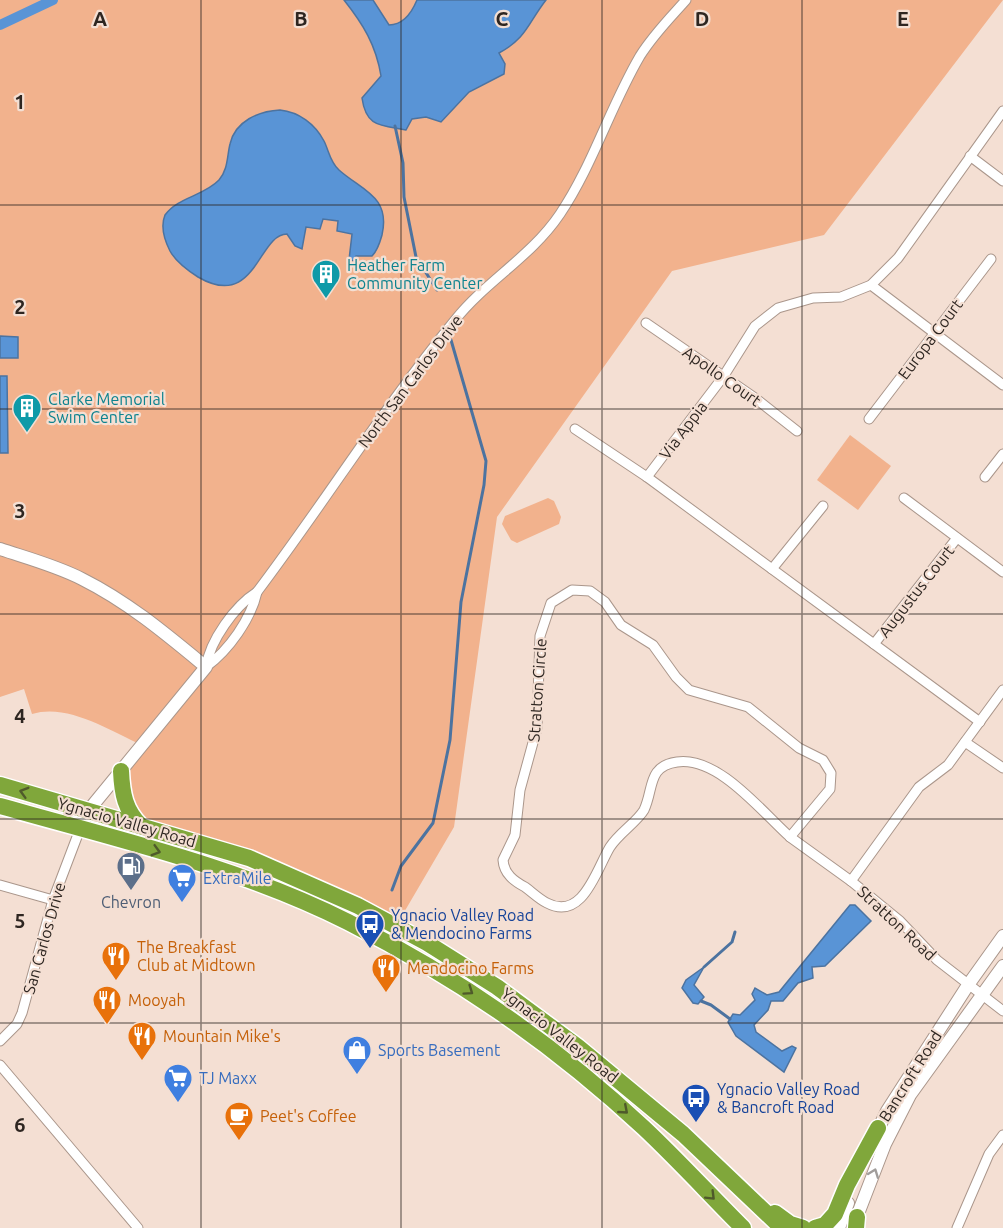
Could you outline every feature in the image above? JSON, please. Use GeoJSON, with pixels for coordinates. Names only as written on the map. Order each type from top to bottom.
{"type":"FeatureCollection","features":[{"type":"Feature","properties":{"kind":"highway"},"geometry":{"type":"LineString","coordinates":[[121,771],[122,790],[129,815],[141,826]]}},
{"type":"Feature","properties":{"kind":"highway","name":"Ygnacio Valley Road"},"geometry":{"type":"LineString","coordinates":[[0,785],[249,858],[353,904],[427,943],[497,987],[578,1047],[683,1134],[782,1228]]}},
{"type":"Feature","properties":{"kind":"highway","name":"Ygnacio Valley Road"},"geometry":{"type":"LineString","coordinates":[[0,806],[217,869],[288,896],[347,921],[462,986],[533,1036],[645,1129],[743,1228]]}},
{"type":"Feature","properties":{"kind":"highway"},"geometry":{"type":"LineString","coordinates":[[288,896],[297,886],[339,905],[353,904]]}},
{"type":"Feature","properties":{"kind":"highway"},"geometry":{"type":"LineString","coordinates":[[814,1228],[825,1225],[835,1214],[847,1185],[878,1128]]}},
{"type":"Feature","properties":{"kind":"highway"},"geometry":{"type":"LineString","coordinates":[[732,1180],[790,1224],[803,1228]]}},
{"type":"Feature","properties":{"kind":"main road"},"geometry":{"type":"LineString","coordinates":[[0,549],[80,578],[101,589],[139,612],[206,667]]}},
{"type":"Feature","properties":{"kind":"main road","name":"North San Carlos Drive"},"geometry":{"type":"LineString","coordinates":[[80,828],[88,811],[206,667]]}},
{"type":"Feature","properties":{"kind":"main road","name":"Bancroft Road"},"geometry":{"type":"LineString","coordinates":[[839,1228],[878,1128],[968,985],[1003,936]]}},
{"type":"Feature","properties":{"kind":"main road","name":"Bancroft Road"},"geometry":{"type":"LineString","coordinates":[[855,1224],[885,1144],[910,1095],[1003,966]]}},
{"type":"Feature","properties":{"kind":"street","name":"North San Carlos Drive"},"geometry":{"type":"LineString","coordinates":[[206,667],[219,657],[253,609],[257,592],[418,366],[476,295],[526,255],[544,237],[576,189],[641,56],[657,33],[686,0]]}},
{"type":"Feature","properties":{"kind":"street","name":"Via Appia"},"geometry":{"type":"LineString","coordinates":[[647,477],[723,377],[755,326],[778,308],[813,298],[841,297],[871,285],[898,258],[1003,111]]}},
{"type":"Feature","properties":{"kind":"street"},"geometry":{"type":"LineString","coordinates":[[970,156],[1003,181]]}},
{"type":"Feature","properties":{"kind":"street","name":"Europa Court"},"geometry":{"type":"LineString","coordinates":[[869,419],[991,259]]}},
{"type":"Feature","properties":{"kind":"street"},"geometry":{"type":"LineString","coordinates":[[871,285],[1003,385]]}},
{"type":"Feature","properties":{"kind":"street","name":"Apollo Court"},"geometry":{"type":"LineString","coordinates":[[646,323],[797,431]]}},
{"type":"Feature","properties":{"kind":"street"},"geometry":{"type":"LineString","coordinates":[[575,429],[647,477],[980,722]]}},
{"type":"Feature","properties":{"kind":"street"},"geometry":{"type":"LineString","coordinates":[[985,477],[1003,454]]}},
{"type":"Feature","properties":{"kind":"street","name":"Augustus Court"},"geometry":{"type":"LineString","coordinates":[[904,498],[1003,572]]}},
{"type":"Feature","properties":{"kind":"street"},"geometry":{"type":"LineString","coordinates":[[772,569],[823,506]]}},
{"type":"Feature","properties":{"kind":"street","name":"Augustus Court"},"geometry":{"type":"LineString","coordinates":[[874,644],[957,538]]}},
{"type":"Feature","properties":{"kind":"street","name":"Stratton Circle"},"geometry":{"type":"LineString","coordinates":[[572,590],[581,590],[597,596],[611,609],[621,625],[653,645],[676,677],[689,690],[748,707],[799,748],[823,760],[831,773],[830,789],[790,837],[715,768],[695,761],[678,762],[664,765],[653,775],[642,813],[617,837],[587,891],[576,902],[555,906],[514,881],[506,871],[503,860],[515,835],[520,790],[537,728],[540,636],[547,610],[556,598],[572,590]]}},
{"type":"Feature","properties":{"kind":"street"},"geometry":{"type":"LineString","coordinates":[[851,881],[919,787],[948,765],[1003,690]]}},
{"type":"Feature","properties":{"kind":"street"},"geometry":{"type":"LineString","coordinates":[[965,742],[1003,768]]}},
{"type":"Feature","properties":{"kind":"street","name":"San Carlos Drive"},"geometry":{"type":"LineString","coordinates":[[0,1041],[17,1024],[22,1013],[53,900],[80,828]]}},
{"type":"Feature","properties":{"kind":"street","name":"Stratton Road"},"geometry":{"type":"LineString","coordinates":[[790,837],[851,881],[900,921],[937,960],[1003,1011]]}},
{"type":"Feature","properties":{"kind":"street"},"geometry":{"type":"LineString","coordinates":[[0,885],[53,900]]}},
{"type":"Feature","properties":{"kind":"street"},"geometry":{"type":"LineString","coordinates":[[0,1065],[138,1228]]}},
{"type":"Feature","properties":{"kind":"street"},"geometry":{"type":"LineString","coordinates":[[957,1228],[989,1154],[1003,1135]]}},
{"type":"Feature","properties":{"kind":"shaded area"},"geometry":{"type":"Polygon","coordinates":[[[0,0],[1003,0],[824,235],[672,271],[497,517],[454,827],[396,926],[358,906],[141,826],[121,771],[142,745],[74,715],[60,712],[32,714],[24,689],[0,697],[0,0]]]}},
{"type":"Feature","properties":{"kind":"shaded area"},"geometry":{"type":"Polygon","coordinates":[[[850,435],[891,466],[858,510],[817,480],[850,435]]]}},
{"type":"Feature","properties":{"kind":"shaded area"},"geometry":{"type":"Polygon","coordinates":[[[548,498],[554,501],[561,517],[559,524],[517,543],[511,540],[502,524],[505,516],[548,498]]]}},
{"type":"Feature","properties":{"kind":"water"},"geometry":{"type":"Polygon","coordinates":[[[344,0],[373,0],[389,25],[403,20],[417,0],[546,0],[516,42],[499,53],[505,64],[504,74],[469,92],[441,122],[426,117],[412,119],[406,130],[376,123],[367,115],[362,98],[381,76],[376,54],[368,35],[344,0]]]}},
{"type":"Feature","properties":{"kind":"water"},"geometry":{"type":"Polygon","coordinates":[[[280,110],[294,113],[311,124],[324,141],[336,167],[372,195],[378,203],[384,222],[377,249],[372,256],[356,256],[355,261],[349,260],[352,234],[337,231],[338,221],[323,219],[320,229],[306,227],[302,249],[295,246],[287,234],[277,237],[244,278],[232,285],[217,285],[198,277],[175,259],[170,251],[163,229],[165,215],[177,204],[206,190],[219,180],[226,167],[233,136],[242,123],[264,112],[280,110]]]}},
{"type":"Feature","properties":{"kind":"water"},"geometry":{"type":"Polygon","coordinates":[[[0,336],[18,337],[18,358],[0,358],[0,336]]]}},
{"type":"Feature","properties":{"kind":"water"},"geometry":{"type":"Polygon","coordinates":[[[0,376],[7,376],[8,453],[0,453],[0,376]]]}},
{"type":"Feature","properties":{"kind":"water"},"geometry":{"type":"Polygon","coordinates":[[[850,905],[855,905],[871,921],[825,966],[812,967],[813,978],[798,983],[783,1001],[771,1001],[768,1010],[754,1025],[756,1032],[782,1051],[792,1046],[796,1048],[784,1072],[736,1036],[728,1022],[733,1014],[740,1015],[755,1000],[752,994],[755,988],[767,995],[779,992],[850,905]]]}},
{"type":"Feature","properties":{"kind":"water"},"geometry":{"type":"Polygon","coordinates":[[[704,967],[694,985],[704,997],[698,1004],[693,1003],[682,988],[686,980],[704,967]]]}},
{"type":"Feature","properties":{"kind":"waterway"},"geometry":{"type":"LineString","coordinates":[[0,25],[53,0]]}},
{"type":"Feature","properties":{"kind":"waterway"},"geometry":{"type":"LineString","coordinates":[[395,126],[403,163],[404,197],[416,257],[437,290]]}},
{"type":"Feature","properties":{"kind":"waterway"},"geometry":{"type":"LineString","coordinates":[[392,890],[401,866],[433,823],[450,740],[461,602],[484,485],[486,461],[451,340]]}},
{"type":"Feature","properties":{"kind":"waterway"},"geometry":{"type":"LineString","coordinates":[[704,967],[732,942],[735,932]]}},
{"type":"Feature","properties":{"kind":"waterway"},"geometry":{"type":"LineString","coordinates":[[701,1001],[711,1005],[730,1019]]}},
{"type":"Feature","properties":{"kind":"place","name":"Heather Farm Community Center"},"geometry":{"type":"Point","coordinates":[326,300]}},
{"type":"Feature","properties":{"kind":"place","name":"Clarke Memorial Swim Center"},"geometry":{"type":"Point","coordinates":[27,434]}},
{"type":"Feature","properties":{"kind":"place","name":"Chevron"},"geometry":{"type":"Point","coordinates":[131,892]}},
{"type":"Feature","properties":{"kind":"place","name":"ExtraMile"},"geometry":{"type":"Point","coordinates":[182,904]}},
{"type":"Feature","properties":{"kind":"place","name":"Ygnacio Valley Road & Mendocino Farms"},"geometry":{"type":"Point","coordinates":[370,950]}},
{"type":"Feature","properties":{"kind":"place","name":"The Breakfast Club at Midtown"},"geometry":{"type":"Point","coordinates":[116,982]}},
{"type":"Feature","properties":{"kind":"place","name":"Mendocino Farms"},"geometry":{"type":"Point","coordinates":[386,994]}},
{"type":"Feature","properties":{"kind":"place","name":"Mooyah"},"geometry":{"type":"Point","coordinates":[107,1026]}},
{"type":"Feature","properties":{"kind":"place","name":"Mountain Mike's"},"geometry":{"type":"Point","coordinates":[142,1062]}},
{"type":"Feature","properties":{"kind":"place","name":"Sports Basement"},"geometry":{"type":"Point","coordinates":[357,1076]}},
{"type":"Feature","properties":{"kind":"place","name":"TJ Maxx"},"geometry":{"type":"Point","coordinates":[178,1104]}},
{"type":"Feature","properties":{"kind":"place","name":"Ygnacio Valley Road & Bancroft Road"},"geometry":{"type":"Point","coordinates":[696,1124]}},
{"type":"Feature","properties":{"kind":"place","name":"Peet's Coffee"},"geometry":{"type":"Point","coordinates":[239,1142]}}]}
